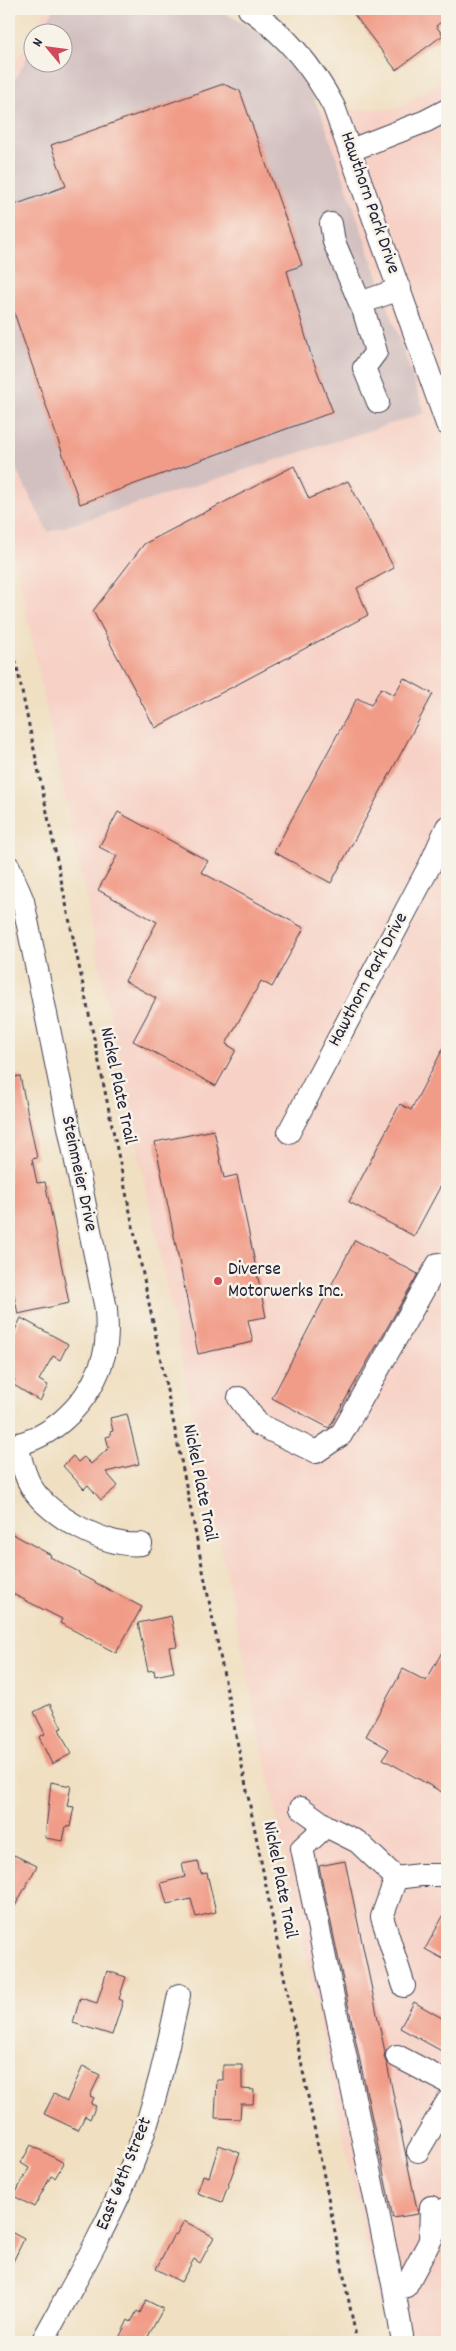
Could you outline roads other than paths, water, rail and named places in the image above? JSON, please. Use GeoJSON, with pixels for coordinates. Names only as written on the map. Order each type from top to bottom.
{"type":"FeatureCollection","features":[{"type":"Feature","properties":{"kind":"street","name":"Hawthorn Park Drive"},"geometry":{"type":"LineString","coordinates":[[249,9],[283,35],[303,56],[317,76],[334,107],[351,150],[447,424]]}},
{"type":"Feature","properties":{"kind":"street"},"geometry":{"type":"LineString","coordinates":[[351,150],[426,121],[447,110]]}},
{"type":"Feature","properties":{"kind":"street"},"geometry":{"type":"LineString","coordinates":[[332,224],[334,242],[360,303],[376,352],[364,368],[378,402]]}},
{"type":"Feature","properties":{"kind":"street"},"geometry":{"type":"LineString","coordinates":[[360,303],[400,289]]}},
{"type":"Feature","properties":{"kind":"street","name":"Hawthorn Park Drive"},"geometry":{"type":"LineString","coordinates":[[290,1132],[427,871],[447,827]]}},
{"type":"Feature","properties":{"kind":"street","name":"Steinmeier Drive"},"geometry":{"type":"LineString","coordinates":[[9,867],[23,901],[104,1299],[107,1331],[104,1354],[94,1383],[76,1408],[54,1428],[13,1446]]}},
{"type":"Feature","properties":{"kind":"street"},"geometry":{"type":"LineString","coordinates":[[239,1398],[258,1424],[316,1452],[341,1435],[438,1264]]}},
{"type":"Feature","properties":{"kind":"street"},"geometry":{"type":"LineString","coordinates":[[13,1446],[32,1488],[54,1511],[110,1541],[123,1544],[141,1544]]}},
{"type":"Feature","properties":{"kind":"street"},"geometry":{"type":"LineString","coordinates":[[301,1808],[326,1826],[358,1842],[396,1878]]}},
{"type":"Feature","properties":{"kind":"street"},"geometry":{"type":"LineString","coordinates":[[326,1826],[302,1848],[394,2289],[402,2336]]}},
{"type":"Feature","properties":{"kind":"street"},"geometry":{"type":"LineString","coordinates":[[396,1878],[420,1875],[447,1875]]}},
{"type":"Feature","properties":{"kind":"street"},"geometry":{"type":"LineString","coordinates":[[396,1878],[382,1917],[404,1986]]}},
{"type":"Feature","properties":{"kind":"street","name":"East 68th Street"},"geometry":{"type":"LineString","coordinates":[[42,2342],[103,2230],[134,2161],[161,2075],[179,1995]]}},
{"type":"Feature","properties":{"kind":"street"},"geometry":{"type":"LineString","coordinates":[[397,2056],[447,2082]]}},
{"type":"Feature","properties":{"kind":"street"},"geometry":{"type":"LineString","coordinates":[[418,2151],[447,2102]]}},
{"type":"Feature","properties":{"kind":"street"},"geometry":{"type":"LineString","coordinates":[[394,2289],[406,2286],[430,2242],[439,2207]]}},
{"type":"Feature","properties":{"kind":"place","name":"Diverse Motorwerks Inc."},"geometry":{"type":"Point","coordinates":[218,1281]}}]}
